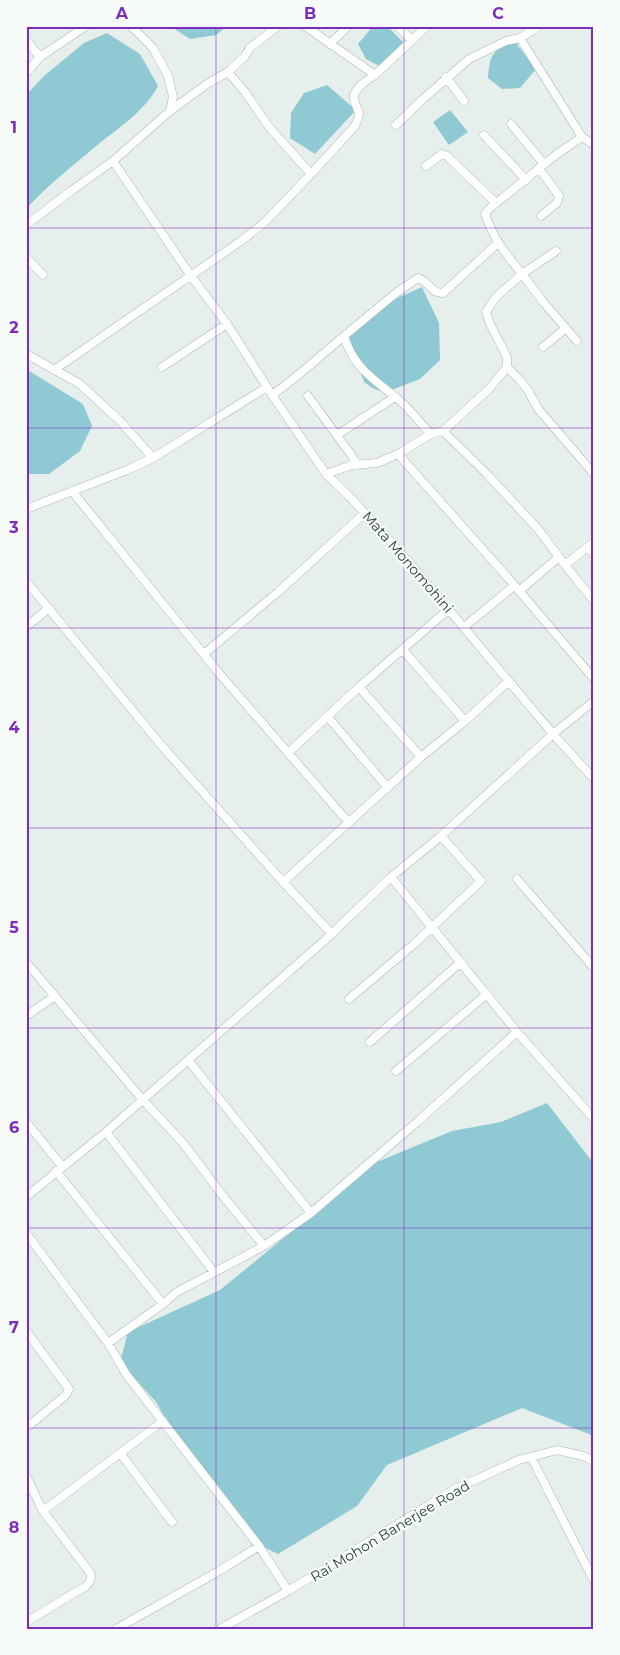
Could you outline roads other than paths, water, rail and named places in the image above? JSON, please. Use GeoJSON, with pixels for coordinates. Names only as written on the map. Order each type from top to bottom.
{"type":"FeatureCollection","features":[{"type":"Feature","properties":{"kind":"street"},"geometry":{"type":"LineString","coordinates":[[26,73],[40,57],[85,26]]}},
{"type":"Feature","properties":{"kind":"street"},"geometry":{"type":"LineString","coordinates":[[131,26],[153,48],[168,76],[173,97],[170,111]]}},
{"type":"Feature","properties":{"kind":"street"},"geometry":{"type":"LineString","coordinates":[[26,225],[113,161],[170,111],[207,84],[228,72],[245,56],[250,48],[278,26]]}},
{"type":"Feature","properties":{"kind":"street"},"geometry":{"type":"LineString","coordinates":[[304,26],[375,75]]}},
{"type":"Feature","properties":{"kind":"street"},"geometry":{"type":"LineString","coordinates":[[330,44],[348,26]]}},
{"type":"Feature","properties":{"kind":"street"},"geometry":{"type":"LineString","coordinates":[[398,26],[412,40]]}},
{"type":"Feature","properties":{"kind":"street"},"geometry":{"type":"LineString","coordinates":[[54,370],[191,276],[264,223],[354,126],[359,113],[354,100],[357,88],[375,75],[427,26]]}},
{"type":"Feature","properties":{"kind":"street"},"geometry":{"type":"LineString","coordinates":[[396,125],[446,77],[469,59],[506,41],[520,38],[540,26]]}},
{"type":"Feature","properties":{"kind":"street"},"geometry":{"type":"LineString","coordinates":[[520,38],[582,137],[594,145]]}},
{"type":"Feature","properties":{"kind":"street"},"geometry":{"type":"LineString","coordinates":[[26,40],[40,57]]}},
{"type":"Feature","properties":{"kind":"street"},"geometry":{"type":"LineString","coordinates":[[228,72],[269,127],[310,174]]}},
{"type":"Feature","properties":{"kind":"street"},"geometry":{"type":"LineString","coordinates":[[446,77],[464,101]]}},
{"type":"Feature","properties":{"kind":"street"},"geometry":{"type":"LineString","coordinates":[[511,124],[542,166],[559,196],[557,203],[541,216]]}},
{"type":"Feature","properties":{"kind":"street"},"geometry":{"type":"LineString","coordinates":[[484,135],[526,180]]}},
{"type":"Feature","properties":{"kind":"street"},"geometry":{"type":"LineString","coordinates":[[577,341],[544,303],[498,243],[485,214],[542,166],[582,137]]}},
{"type":"Feature","properties":{"kind":"street"},"geometry":{"type":"LineString","coordinates":[[426,166],[442,154],[447,156],[496,203]]}},
{"type":"Feature","properties":{"kind":"street","name":"Mata Monomohini"},"geometry":{"type":"LineString","coordinates":[[113,161],[191,276],[227,324],[272,395],[326,474],[365,513],[414,568],[553,734],[594,779]]}},
{"type":"Feature","properties":{"kind":"street"},"geometry":{"type":"LineString","coordinates":[[272,395],[295,379],[317,358],[396,293],[418,278],[423,279],[436,292],[442,293],[498,243]]}},
{"type":"Feature","properties":{"kind":"street"},"geometry":{"type":"LineString","coordinates":[[326,474],[357,465],[377,463],[398,454],[431,434],[443,430],[489,389],[506,367],[507,357],[486,312],[496,297],[522,274],[556,251]]}},
{"type":"Feature","properties":{"kind":"street"},"geometry":{"type":"LineString","coordinates":[[26,257],[43,275]]}},
{"type":"Feature","properties":{"kind":"street"},"geometry":{"type":"LineString","coordinates":[[162,367],[227,324]]}},
{"type":"Feature","properties":{"kind":"street"},"geometry":{"type":"LineString","coordinates":[[543,347],[566,328]]}},
{"type":"Feature","properties":{"kind":"street"},"geometry":{"type":"LineString","coordinates":[[344,336],[348,349],[358,365],[370,378],[395,397],[431,434]]}},
{"type":"Feature","properties":{"kind":"street"},"geometry":{"type":"LineString","coordinates":[[26,354],[80,384],[121,422],[153,458]]}},
{"type":"Feature","properties":{"kind":"street"},"geometry":{"type":"LineString","coordinates":[[506,367],[519,378],[528,389],[539,410],[594,474]]}},
{"type":"Feature","properties":{"kind":"street"},"geometry":{"type":"LineString","coordinates":[[26,509],[153,458],[267,387]]}},
{"type":"Feature","properties":{"kind":"street"},"geometry":{"type":"LineString","coordinates":[[308,396],[357,465]]}},
{"type":"Feature","properties":{"kind":"street"},"geometry":{"type":"LineString","coordinates":[[337,435],[395,397]]}},
{"type":"Feature","properties":{"kind":"street"},"geometry":{"type":"LineString","coordinates":[[443,430],[532,522],[594,601]]}},
{"type":"Feature","properties":{"kind":"street"},"geometry":{"type":"LineString","coordinates":[[398,454],[594,680]]}},
{"type":"Feature","properties":{"kind":"street"},"geometry":{"type":"LineString","coordinates":[[72,492],[204,654],[349,823]]}},
{"type":"Feature","properties":{"kind":"street"},"geometry":{"type":"LineString","coordinates":[[204,654],[278,592],[365,513]]}},
{"type":"Feature","properties":{"kind":"street"},"geometry":{"type":"LineString","coordinates":[[565,565],[591,545],[594,555]]}},
{"type":"Feature","properties":{"kind":"street"},"geometry":{"type":"LineString","coordinates":[[464,627],[559,557]]}},
{"type":"Feature","properties":{"kind":"street"},"geometry":{"type":"LineString","coordinates":[[26,581],[161,745],[332,934]]}},
{"type":"Feature","properties":{"kind":"street"},"geometry":{"type":"LineString","coordinates":[[26,627],[49,608]]}},
{"type":"Feature","properties":{"kind":"street"},"geometry":{"type":"LineString","coordinates":[[288,753],[359,687],[449,609]]}},
{"type":"Feature","properties":{"kind":"street"},"geometry":{"type":"LineString","coordinates":[[403,650],[465,721]]}},
{"type":"Feature","properties":{"kind":"street"},"geometry":{"type":"LineString","coordinates":[[283,882],[421,757],[509,682]]}},
{"type":"Feature","properties":{"kind":"street"},"geometry":{"type":"LineString","coordinates":[[359,687],[421,757]]}},
{"type":"Feature","properties":{"kind":"street"},"geometry":{"type":"LineString","coordinates":[[26,1197],[106,1132],[332,934],[392,877],[441,836],[553,734],[594,701]]}},
{"type":"Feature","properties":{"kind":"street"},"geometry":{"type":"LineString","coordinates":[[328,717],[388,788]]}},
{"type":"Feature","properties":{"kind":"street"},"geometry":{"type":"LineString","coordinates":[[348,999],[433,927],[480,881],[441,836]]}},
{"type":"Feature","properties":{"kind":"street"},"geometry":{"type":"LineString","coordinates":[[392,877],[517,1032],[594,1119]]}},
{"type":"Feature","properties":{"kind":"street"},"geometry":{"type":"LineString","coordinates":[[517,879],[594,968]]}},
{"type":"Feature","properties":{"kind":"street"},"geometry":{"type":"LineString","coordinates":[[26,962],[142,1099],[183,1143],[264,1246]]}},
{"type":"Feature","properties":{"kind":"street"},"geometry":{"type":"LineString","coordinates":[[370,1042],[461,962]]}},
{"type":"Feature","properties":{"kind":"street"},"geometry":{"type":"LineString","coordinates":[[396,1071],[487,994]]}},
{"type":"Feature","properties":{"kind":"street"},"geometry":{"type":"LineString","coordinates":[[26,1016],[55,996]]}},
{"type":"Feature","properties":{"kind":"street"},"geometry":{"type":"LineString","coordinates":[[108,1343],[177,1292],[264,1246],[310,1213],[417,1122],[517,1032]]}},
{"type":"Feature","properties":{"kind":"street"},"geometry":{"type":"LineString","coordinates":[[188,1060],[310,1213]]}},
{"type":"Feature","properties":{"kind":"street"},"geometry":{"type":"LineString","coordinates":[[26,1122],[59,1169],[162,1304]]}},
{"type":"Feature","properties":{"kind":"street"},"geometry":{"type":"LineString","coordinates":[[106,1132],[214,1272]]}},
{"type":"Feature","properties":{"kind":"street"},"geometry":{"type":"LineString","coordinates":[[26,1233],[108,1343],[126,1374],[260,1546],[288,1591]]}},
{"type":"Feature","properties":{"kind":"street"},"geometry":{"type":"LineString","coordinates":[[26,1331],[68,1389],[66,1396],[26,1428]]}},
{"type":"Feature","properties":{"kind":"street"},"geometry":{"type":"LineString","coordinates":[[43,1511],[163,1421]]}},
{"type":"Feature","properties":{"kind":"street","name":"Rai Mohon Banerjee Road"},"geometry":{"type":"LineString","coordinates":[[220,1629],[288,1591],[456,1489],[519,1460],[556,1450],[583,1456],[594,1462]]}},
{"type":"Feature","properties":{"kind":"street"},"geometry":{"type":"LineString","coordinates":[[120,1453],[172,1522]]}},
{"type":"Feature","properties":{"kind":"street"},"geometry":{"type":"LineString","coordinates":[[531,1457],[594,1581]]}},
{"type":"Feature","properties":{"kind":"street"},"geometry":{"type":"LineString","coordinates":[[26,1476],[43,1511],[91,1574],[90,1582],[86,1586],[26,1622]]}},
{"type":"Feature","properties":{"kind":"street"},"geometry":{"type":"LineString","coordinates":[[116,1629],[211,1576],[260,1546]]}},
{"type":"Feature","properties":{"kind":"water"},"geometry":{"type":"Polygon","coordinates":[[[170,26],[227,26],[216,35],[190,39],[170,26]]]}},
{"type":"Feature","properties":{"kind":"water"},"geometry":{"type":"Polygon","coordinates":[[[373,26],[387,26],[404,43],[383,68],[366,59],[358,44],[373,26]]]}},
{"type":"Feature","properties":{"kind":"water"},"geometry":{"type":"Polygon","coordinates":[[[107,33],[140,54],[158,86],[133,117],[62,174],[26,209],[26,95],[44,76],[84,43],[107,33]]]}},
{"type":"Feature","properties":{"kind":"water"},"geometry":{"type":"Polygon","coordinates":[[[515,42],[536,69],[520,88],[502,89],[488,78],[491,58],[501,48],[515,42]]]}},
{"type":"Feature","properties":{"kind":"water"},"geometry":{"type":"Polygon","coordinates":[[[327,85],[356,110],[315,154],[290,138],[291,113],[304,93],[327,85]]]}},
{"type":"Feature","properties":{"kind":"water"},"geometry":{"type":"Polygon","coordinates":[[[450,110],[468,132],[449,145],[433,122],[450,110]]]}},
{"type":"Feature","properties":{"kind":"water"},"geometry":{"type":"Polygon","coordinates":[[[422,287],[439,323],[440,360],[420,379],[386,392],[374,389],[364,382],[345,331],[375,308],[422,287]]]}},
{"type":"Feature","properties":{"kind":"water"},"geometry":{"type":"Polygon","coordinates":[[[26,369],[83,404],[92,426],[80,451],[49,474],[26,474],[26,369]]]}},
{"type":"Feature","properties":{"kind":"water"},"geometry":{"type":"Polygon","coordinates":[[[547,1103],[594,1164],[594,1436],[522,1408],[387,1465],[357,1506],[278,1554],[253,1542],[190,1460],[156,1402],[120,1362],[128,1332],[220,1290],[377,1162],[452,1131],[501,1122],[547,1103]]]}}]}
